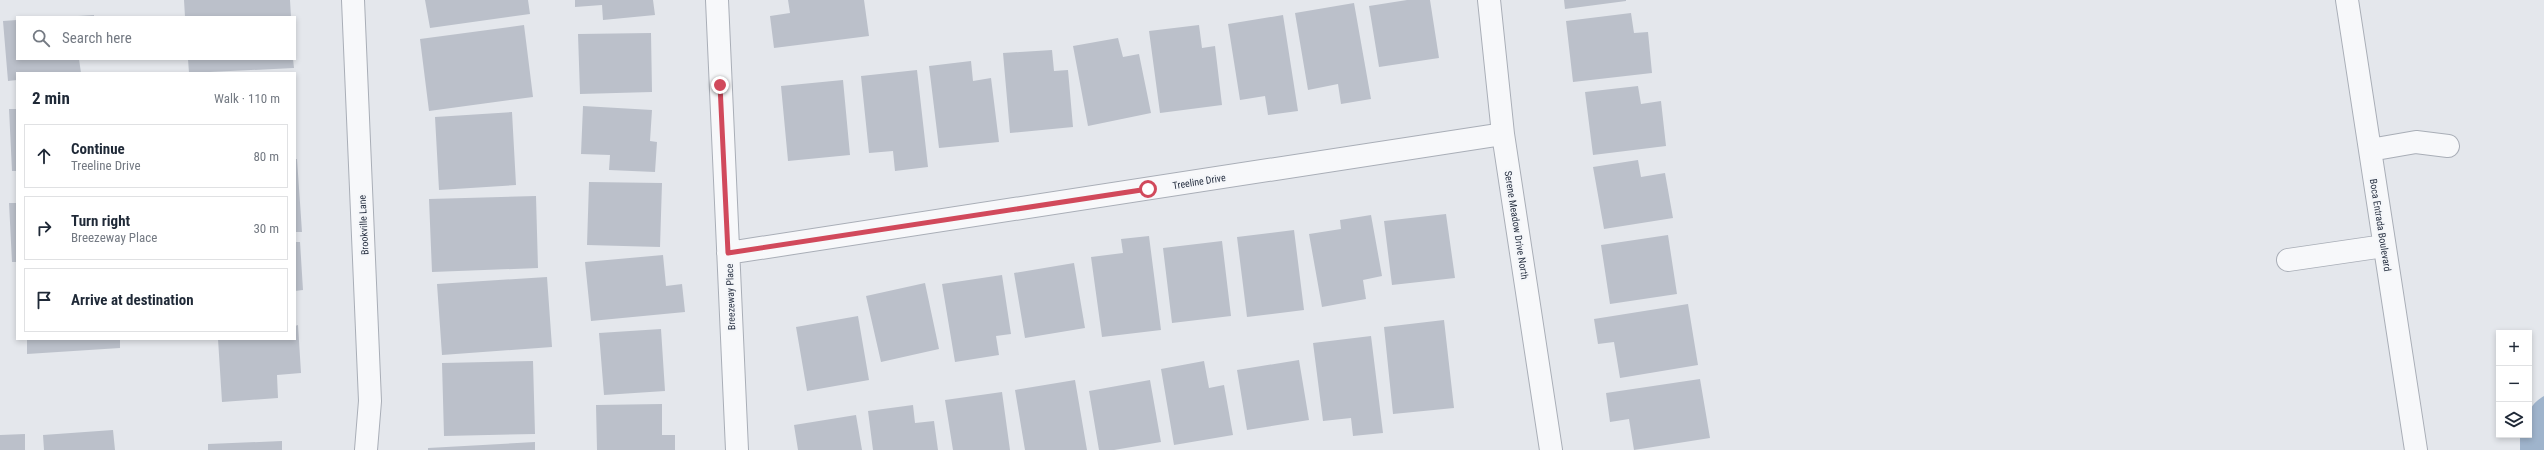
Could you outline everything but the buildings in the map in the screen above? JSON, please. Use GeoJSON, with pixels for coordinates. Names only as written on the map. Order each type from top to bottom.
{"type":"FeatureCollection","features":[{"type":"Feature","properties":{"kind":"street","name":"Brookville Lane"},"geometry":{"type":"LineString","coordinates":[[353,0],[370,401],[366,450]]}},
{"type":"Feature","properties":{"kind":"street","name":"Breezeway Place"},"geometry":{"type":"LineString","coordinates":[[717,0],[737,450]]}},
{"type":"Feature","properties":{"kind":"street","name":"Serene Meadow Drive North"},"geometry":{"type":"LineString","coordinates":[[1489,0],[1503,134],[1551,450]]}},
{"type":"Feature","properties":{"kind":"street","name":"Boca Entrada Boulevard"},"geometry":{"type":"LineString","coordinates":[[2347,0],[2416,450]]}},
{"type":"Feature","properties":{"kind":"street","name":"Treeline Drive"},"geometry":{"type":"LineString","coordinates":[[728,253],[1503,134]]}},
{"type":"Feature","properties":{"kind":"street"},"geometry":{"type":"LineString","coordinates":[[2370,150],[2416,142],[2448,146]]}},
{"type":"Feature","properties":{"kind":"street"},"geometry":{"type":"LineString","coordinates":[[2288,260],[2384,246]]}},
{"type":"Feature","properties":{"kind":"water"},"geometry":{"type":"Polygon","coordinates":[[[2544,396],[2544,450],[2520,450],[2520,438],[2532,438],[2532,407],[2544,396]]]}},
{"type":"Feature","properties":{"kind":"route"},"geometry":{"type":"LineString","coordinates":[[720,85],[728,253],[1148,189]]}}]}
